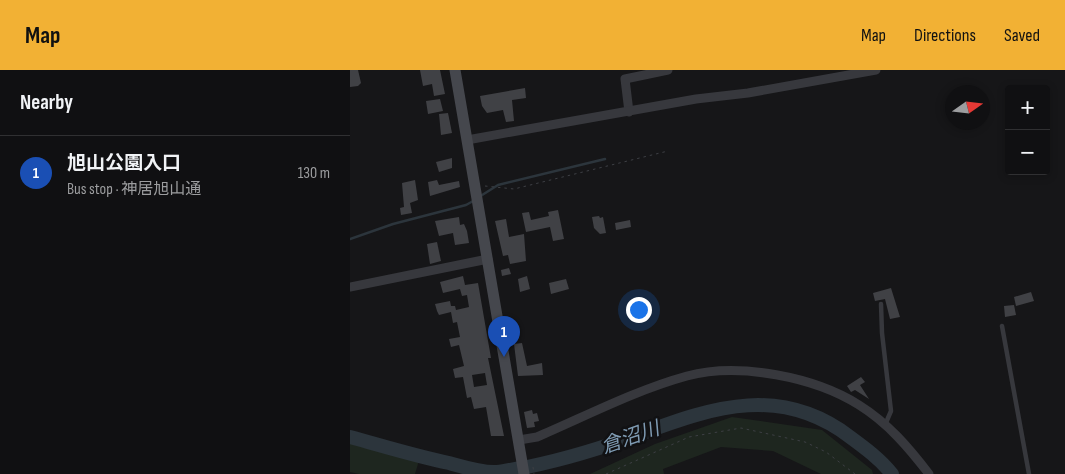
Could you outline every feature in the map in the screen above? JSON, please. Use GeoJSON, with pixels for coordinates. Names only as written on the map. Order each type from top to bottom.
{"type":"FeatureCollection","features":[{"type":"Feature","properties":{"kind":"main road"},"geometry":{"type":"LineString","coordinates":[[455,70],[524,474]]}},
{"type":"Feature","properties":{"kind":"street"},"geometry":{"type":"LineString","coordinates":[[629,112],[625,79],[668,70]]}},
{"type":"Feature","properties":{"kind":"street"},"geometry":{"type":"LineString","coordinates":[[467,140],[876,70]]}},
{"type":"Feature","properties":{"kind":"street"},"geometry":{"type":"LineString","coordinates":[[350,287],[488,259]]}},
{"type":"Feature","properties":{"kind":"street"},"geometry":{"type":"LineString","coordinates":[[520,445],[661,384],[690,375],[734,371],[775,376],[833,392],[859,405],[885,425],[929,474]]}},
{"type":"Feature","properties":{"kind":"lane"},"geometry":{"type":"LineString","coordinates":[[882,304],[882,333],[891,411],[885,425]]}},
{"type":"Feature","properties":{"kind":"lane"},"geometry":{"type":"LineString","coordinates":[[1002,326],[1029,474]]}},
{"type":"Feature","properties":{"kind":"path"},"geometry":{"type":"LineString","coordinates":[[476,194],[514,188],[668,151]]}},
{"type":"Feature","properties":{"kind":"path"},"geometry":{"type":"LineString","coordinates":[[606,474],[689,437],[741,428],[816,446],[855,474]]}},
{"type":"Feature","properties":{"kind":"shaded area"},"geometry":{"type":"Polygon","coordinates":[[[732,417],[822,430],[872,470],[873,474],[821,474],[773,451],[721,447],[663,469],[664,474],[590,474],[655,444],[732,417]]]}},
{"type":"Feature","properties":{"kind":"shaded area"},"geometry":{"type":"Polygon","coordinates":[[[350,437],[420,457],[415,474],[359,474],[350,472],[350,437]]]}},
{"type":"Feature","properties":{"kind":"building"},"geometry":{"type":"Polygon","coordinates":[[[350,70],[358,70],[361,83],[358,86],[350,87],[350,70]]]}},
{"type":"Feature","properties":{"kind":"building"},"geometry":{"type":"Polygon","coordinates":[[[420,70],[440,70],[445,94],[434,96],[432,84],[423,86],[420,70]]]}},
{"type":"Feature","properties":{"kind":"building"},"geometry":{"type":"Polygon","coordinates":[[[525,88],[526,98],[512,100],[514,121],[506,122],[503,110],[487,113],[482,106],[480,96],[525,88]]]}},
{"type":"Feature","properties":{"kind":"building"},"geometry":{"type":"Polygon","coordinates":[[[440,99],[443,111],[428,114],[426,101],[440,99]]]}},
{"type":"Feature","properties":{"kind":"building"},"geometry":{"type":"Polygon","coordinates":[[[448,113],[452,133],[441,135],[439,114],[448,113]]]}},
{"type":"Feature","properties":{"kind":"building"},"geometry":{"type":"Polygon","coordinates":[[[452,158],[452,168],[439,172],[436,162],[452,158]]]}},
{"type":"Feature","properties":{"kind":"building"},"geometry":{"type":"Polygon","coordinates":[[[415,180],[418,200],[410,203],[412,213],[401,215],[400,208],[404,207],[402,183],[415,180]]]}},
{"type":"Feature","properties":{"kind":"building"},"geometry":{"type":"Polygon","coordinates":[[[437,180],[439,185],[459,181],[460,187],[430,196],[428,182],[437,180]]]}},
{"type":"Feature","properties":{"kind":"building"},"geometry":{"type":"Polygon","coordinates":[[[558,210],[564,239],[553,241],[550,227],[526,232],[522,213],[529,212],[531,220],[549,216],[548,212],[558,210]]]}},
{"type":"Feature","properties":{"kind":"building"},"geometry":{"type":"Polygon","coordinates":[[[599,216],[600,218],[603,217],[606,233],[600,234],[594,228],[592,217],[599,216]]]}},
{"type":"Feature","properties":{"kind":"building"},"geometry":{"type":"Polygon","coordinates":[[[459,217],[460,225],[464,224],[467,231],[469,243],[455,245],[453,233],[439,236],[435,221],[459,217]]]}},
{"type":"Feature","properties":{"kind":"building"},"geometry":{"type":"Polygon","coordinates":[[[506,219],[509,237],[524,234],[526,261],[510,264],[508,255],[503,256],[495,221],[506,219]]]}},
{"type":"Feature","properties":{"kind":"building"},"geometry":{"type":"Polygon","coordinates":[[[630,220],[631,227],[616,230],[615,223],[630,220]]]}},
{"type":"Feature","properties":{"kind":"building"},"geometry":{"type":"Polygon","coordinates":[[[437,242],[441,261],[430,264],[427,244],[437,242]]]}},
{"type":"Feature","properties":{"kind":"building"},"geometry":{"type":"Polygon","coordinates":[[[509,268],[511,274],[502,276],[501,270],[509,268]]]}},
{"type":"Feature","properties":{"kind":"building"},"geometry":{"type":"Polygon","coordinates":[[[463,276],[465,285],[478,283],[491,358],[488,358],[504,436],[491,436],[486,407],[474,409],[471,397],[467,398],[463,377],[455,378],[453,369],[464,366],[459,345],[451,347],[449,339],[460,337],[457,322],[453,323],[451,312],[439,315],[435,304],[450,301],[451,306],[455,306],[456,310],[469,307],[467,295],[462,296],[460,289],[443,293],[440,282],[463,276]],[[485,373],[472,375],[474,387],[487,385],[485,373]]]}},
{"type":"Feature","properties":{"kind":"building"},"geometry":{"type":"Polygon","coordinates":[[[527,276],[530,289],[520,292],[518,279],[527,276]]]}},
{"type":"Feature","properties":{"kind":"building"},"geometry":{"type":"Polygon","coordinates":[[[566,279],[569,289],[551,294],[549,283],[566,279]]]}},
{"type":"Feature","properties":{"kind":"building"},"geometry":{"type":"Polygon","coordinates":[[[891,288],[900,317],[890,319],[885,299],[875,301],[873,293],[891,288]]]}},
{"type":"Feature","properties":{"kind":"building"},"geometry":{"type":"Polygon","coordinates":[[[1031,292],[1034,301],[1016,306],[1014,297],[1031,292]]]}},
{"type":"Feature","properties":{"kind":"building"},"geometry":{"type":"Polygon","coordinates":[[[1014,305],[1016,315],[1005,317],[1004,306],[1014,305]]]}},
{"type":"Feature","properties":{"kind":"building"},"geometry":{"type":"Polygon","coordinates":[[[522,343],[527,366],[542,363],[543,375],[518,376],[514,344],[522,343]]]}},
{"type":"Feature","properties":{"kind":"building"},"geometry":{"type":"Polygon","coordinates":[[[861,377],[865,382],[860,385],[869,399],[855,390],[851,392],[847,386],[861,377]]]}},
{"type":"Feature","properties":{"kind":"building"},"geometry":{"type":"Polygon","coordinates":[[[532,410],[533,414],[537,413],[539,421],[534,422],[535,427],[527,428],[524,412],[532,410]]]}},
{"type":"Feature","properties":{"kind":"waterway"},"geometry":{"type":"LineString","coordinates":[[479,197],[498,185],[605,159]]}},
{"type":"Feature","properties":{"kind":"waterway"},"geometry":{"type":"LineString","coordinates":[[350,239],[393,224],[466,205],[475,200]]}},
{"type":"Feature","properties":{"kind":"waterway","name":"倉沼川"},"geometry":{"type":"LineString","coordinates":[[350,437],[485,472],[497,472],[542,464],[585,452],[696,415],[748,405],[774,406],[799,411],[825,421],[867,450],[892,474]]}},
{"type":"Feature","properties":{"kind":"place","name":"旭山公園入口"},"geometry":{"type":"Point","coordinates":[504,357]}}]}
